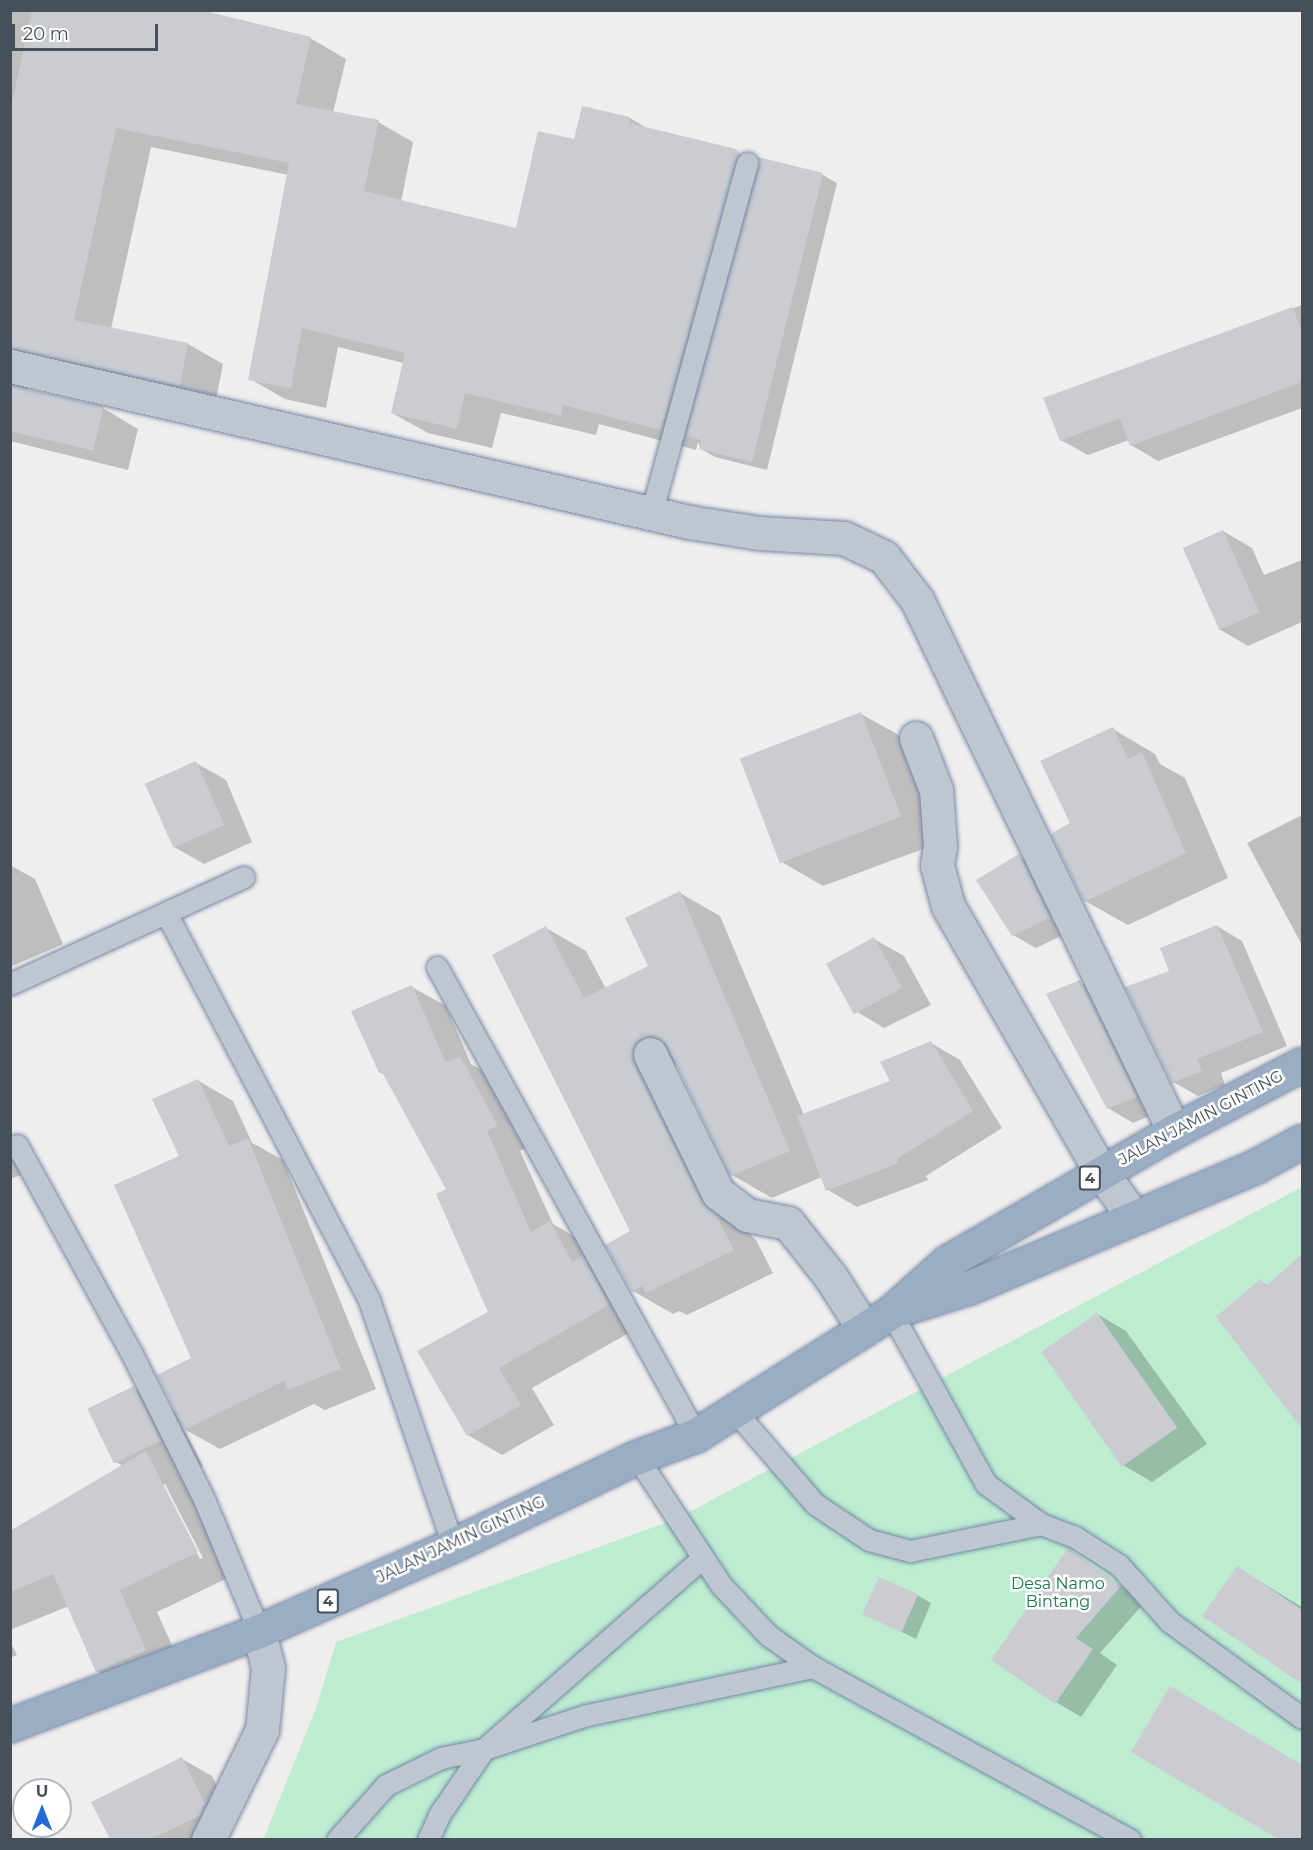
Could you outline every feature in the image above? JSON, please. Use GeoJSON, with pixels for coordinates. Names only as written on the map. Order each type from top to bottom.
{"type":"FeatureCollection","features":[{"type":"Feature","properties":{"kind":"highway","name":"JALAN JAMIN GINTING"},"geometry":{"type":"LineString","coordinates":[[10,1725],[259,1631],[453,1545],[637,1457],[696,1436],[891,1312],[947,1262],[1174,1131],[1302,1064]]}},
{"type":"Feature","properties":{"kind":"highway","name":"JALAN JAMIN GINTING"},"geometry":{"type":"LineString","coordinates":[[891,1312],[970,1287],[1133,1216],[1256,1166],[1302,1142]]}},
{"type":"Feature","properties":{"kind":"street"},"geometry":{"type":"LineString","coordinates":[[10,366],[651,514],[726,529],[844,538],[884,557],[903,578],[1174,1131]]}},
{"type":"Feature","properties":{"kind":"street"},"geometry":{"type":"LineString","coordinates":[[916,738],[936,790],[940,846],[937,865],[948,906],[1101,1172],[1133,1216]]}},
{"type":"Feature","properties":{"kind":"street"},"geometry":{"type":"LineString","coordinates":[[651,1054],[718,1193],[747,1215],[788,1223],[830,1276],[864,1329]]}},
{"type":"Feature","properties":{"kind":"street"},"geometry":{"type":"LineString","coordinates":[[208,1839],[262,1730],[268,1668],[259,1631]]}},
{"type":"Feature","properties":{"kind":"lane"},"geometry":{"type":"LineString","coordinates":[[651,514],[747,163]]}},
{"type":"Feature","properties":{"kind":"lane"},"geometry":{"type":"LineString","coordinates":[[10,984],[244,877]]}},
{"type":"Feature","properties":{"kind":"lane"},"geometry":{"type":"LineString","coordinates":[[166,913],[369,1300],[453,1545]]}},
{"type":"Feature","properties":{"kind":"lane"},"geometry":{"type":"LineString","coordinates":[[437,966],[696,1436]]}},
{"type":"Feature","properties":{"kind":"lane"},"geometry":{"type":"LineString","coordinates":[[17,1145],[132,1354],[194,1478],[259,1631]]}},
{"type":"Feature","properties":{"kind":"lane"},"geometry":{"type":"LineString","coordinates":[[891,1312],[986,1484],[1041,1524],[1075,1537],[1119,1565],[1170,1622],[1302,1718]]}},
{"type":"Feature","properties":{"kind":"lane"},"geometry":{"type":"LineString","coordinates":[[735,1411],[815,1504],[843,1526],[869,1540],[910,1551],[1041,1524]]}},
{"type":"Feature","properties":{"kind":"lane"},"geometry":{"type":"LineString","coordinates":[[637,1457],[702,1558],[768,1635],[813,1667],[1130,1839]]}},
{"type":"Feature","properties":{"kind":"lane"},"geometry":{"type":"LineString","coordinates":[[428,1839],[439,1815],[484,1749],[702,1558]]}},
{"type":"Feature","properties":{"kind":"lane"},"geometry":{"type":"LineString","coordinates":[[338,1839],[386,1785],[441,1758],[484,1749],[587,1715],[813,1667]]}},
{"type":"Feature","properties":{"kind":"green space","name":"Desa Namo Bintang"},"geometry":{"type":"Polygon","coordinates":[[[1302,1187],[1302,1839],[263,1840],[316,1708],[336,1642],[676,1519],[1302,1187]]]}},
{"type":"Feature","properties":{"kind":"building"},"geometry":{"type":"Polygon","coordinates":[[[32,10],[201,10],[311,37],[296,104],[379,120],[364,191],[516,228],[538,131],[574,139],[582,106],[630,117],[629,123],[736,149],[740,153],[661,430],[563,405],[561,416],[465,393],[457,429],[391,413],[405,353],[302,328],[291,388],[248,380],[289,163],[116,128],[74,320],[188,343],[180,386],[10,348],[10,112],[32,10]]]}},
{"type":"Feature","properties":{"kind":"building"},"geometry":{"type":"Polygon","coordinates":[[[758,157],[823,173],[752,462],[699,449],[701,440],[685,436],[759,166],[758,157]]]}},
{"type":"Feature","properties":{"kind":"building"},"geometry":{"type":"Polygon","coordinates":[[[1293,307],[1302,333],[1302,382],[1130,446],[1120,418],[1060,441],[1043,398],[1293,307]]]}},
{"type":"Feature","properties":{"kind":"building"},"geometry":{"type":"Polygon","coordinates":[[[10,385],[104,407],[93,450],[10,431],[10,385]]]}},
{"type":"Feature","properties":{"kind":"building"},"geometry":{"type":"Polygon","coordinates":[[[1223,530],[1260,612],[1219,630],[1183,548],[1223,530]]]}},
{"type":"Feature","properties":{"kind":"building"},"geometry":{"type":"Polygon","coordinates":[[[861,712],[901,817],[780,863],[740,759],[861,712]]]}},
{"type":"Feature","properties":{"kind":"building"},"geometry":{"type":"Polygon","coordinates":[[[1113,727],[1128,759],[1142,752],[1186,853],[1084,902],[1051,834],[1070,823],[1040,761],[1113,727]]]}},
{"type":"Feature","properties":{"kind":"building"},"geometry":{"type":"Polygon","coordinates":[[[196,761],[224,825],[173,848],[145,784],[196,761]]]}},
{"type":"Feature","properties":{"kind":"building"},"geometry":{"type":"Polygon","coordinates":[[[1019,854],[1050,918],[1012,936],[976,880],[1019,854]]]}},
{"type":"Feature","properties":{"kind":"building"},"geometry":{"type":"Polygon","coordinates":[[[680,891],[790,1151],[730,1176],[667,1045],[652,1035],[635,1043],[633,1062],[701,1201],[716,1215],[734,1250],[646,1293],[642,1286],[632,1292],[605,1245],[630,1231],[492,955],[546,926],[584,998],[648,966],[625,918],[680,891]]]}},
{"type":"Feature","properties":{"kind":"building"},"geometry":{"type":"Polygon","coordinates":[[[1217,925],[1263,1032],[1197,1059],[1202,1071],[1172,1083],[1125,987],[1169,971],[1160,948],[1217,925]]]}},
{"type":"Feature","properties":{"kind":"building"},"geometry":{"type":"Polygon","coordinates":[[[874,937],[902,988],[854,1014],[826,964],[874,937]]]}},
{"type":"Feature","properties":{"kind":"building"},"geometry":{"type":"Polygon","coordinates":[[[1080,980],[1137,1097],[1107,1109],[1046,994],[1080,980]]]}},
{"type":"Feature","properties":{"kind":"building"},"geometry":{"type":"Polygon","coordinates":[[[412,985],[446,1063],[460,1056],[498,1126],[487,1131],[531,1232],[550,1221],[572,1262],[583,1256],[609,1305],[499,1368],[521,1405],[467,1436],[417,1351],[488,1312],[436,1194],[446,1189],[382,1072],[379,1073],[351,1011],[412,985]]]}},
{"type":"Feature","properties":{"kind":"building"},"geometry":{"type":"Polygon","coordinates":[[[931,1041],[973,1111],[897,1159],[899,1163],[826,1191],[797,1116],[890,1081],[880,1062],[931,1041]]]}},
{"type":"Feature","properties":{"kind":"building"},"geometry":{"type":"Polygon","coordinates":[[[198,1079],[229,1146],[248,1138],[341,1369],[288,1390],[284,1381],[184,1430],[157,1375],[191,1358],[114,1185],[179,1156],[152,1099],[198,1079]]]}},
{"type":"Feature","properties":{"kind":"building"},"geometry":{"type":"Polygon","coordinates":[[[1302,1254],[1302,1429],[1216,1317],[1260,1279],[1266,1286],[1302,1254]]]}},
{"type":"Feature","properties":{"kind":"building"},"geometry":{"type":"Polygon","coordinates":[[[1097,1313],[1177,1428],[1122,1467],[1041,1352],[1097,1313]]]}},
{"type":"Feature","properties":{"kind":"building"},"geometry":{"type":"Polygon","coordinates":[[[134,1386],[161,1441],[114,1464],[87,1409],[134,1386]]]}},
{"type":"Feature","properties":{"kind":"building"},"geometry":{"type":"Polygon","coordinates":[[[146,1451],[198,1552],[120,1590],[146,1650],[96,1672],[53,1574],[10,1592],[10,1531],[146,1451]]]}},
{"type":"Feature","properties":{"kind":"building"},"geometry":{"type":"Polygon","coordinates":[[[1068,1548],[1121,1586],[1076,1638],[1093,1649],[1055,1704],[991,1660],[1068,1548]]]}},
{"type":"Feature","properties":{"kind":"building"},"geometry":{"type":"Polygon","coordinates":[[[1237,1566],[1302,1610],[1302,1684],[1202,1616],[1237,1566]]]}},
{"type":"Feature","properties":{"kind":"building"},"geometry":{"type":"Polygon","coordinates":[[[879,1577],[918,1594],[902,1632],[862,1614],[879,1577]]]}},
{"type":"Feature","properties":{"kind":"building"},"geometry":{"type":"Polygon","coordinates":[[[1170,1686],[1302,1765],[1302,1839],[1278,1839],[1131,1752],[1170,1686]]]}},
{"type":"Feature","properties":{"kind":"building"},"geometry":{"type":"Polygon","coordinates":[[[182,1757],[205,1804],[199,1816],[151,1839],[110,1839],[91,1802],[182,1757]]]}}]}
